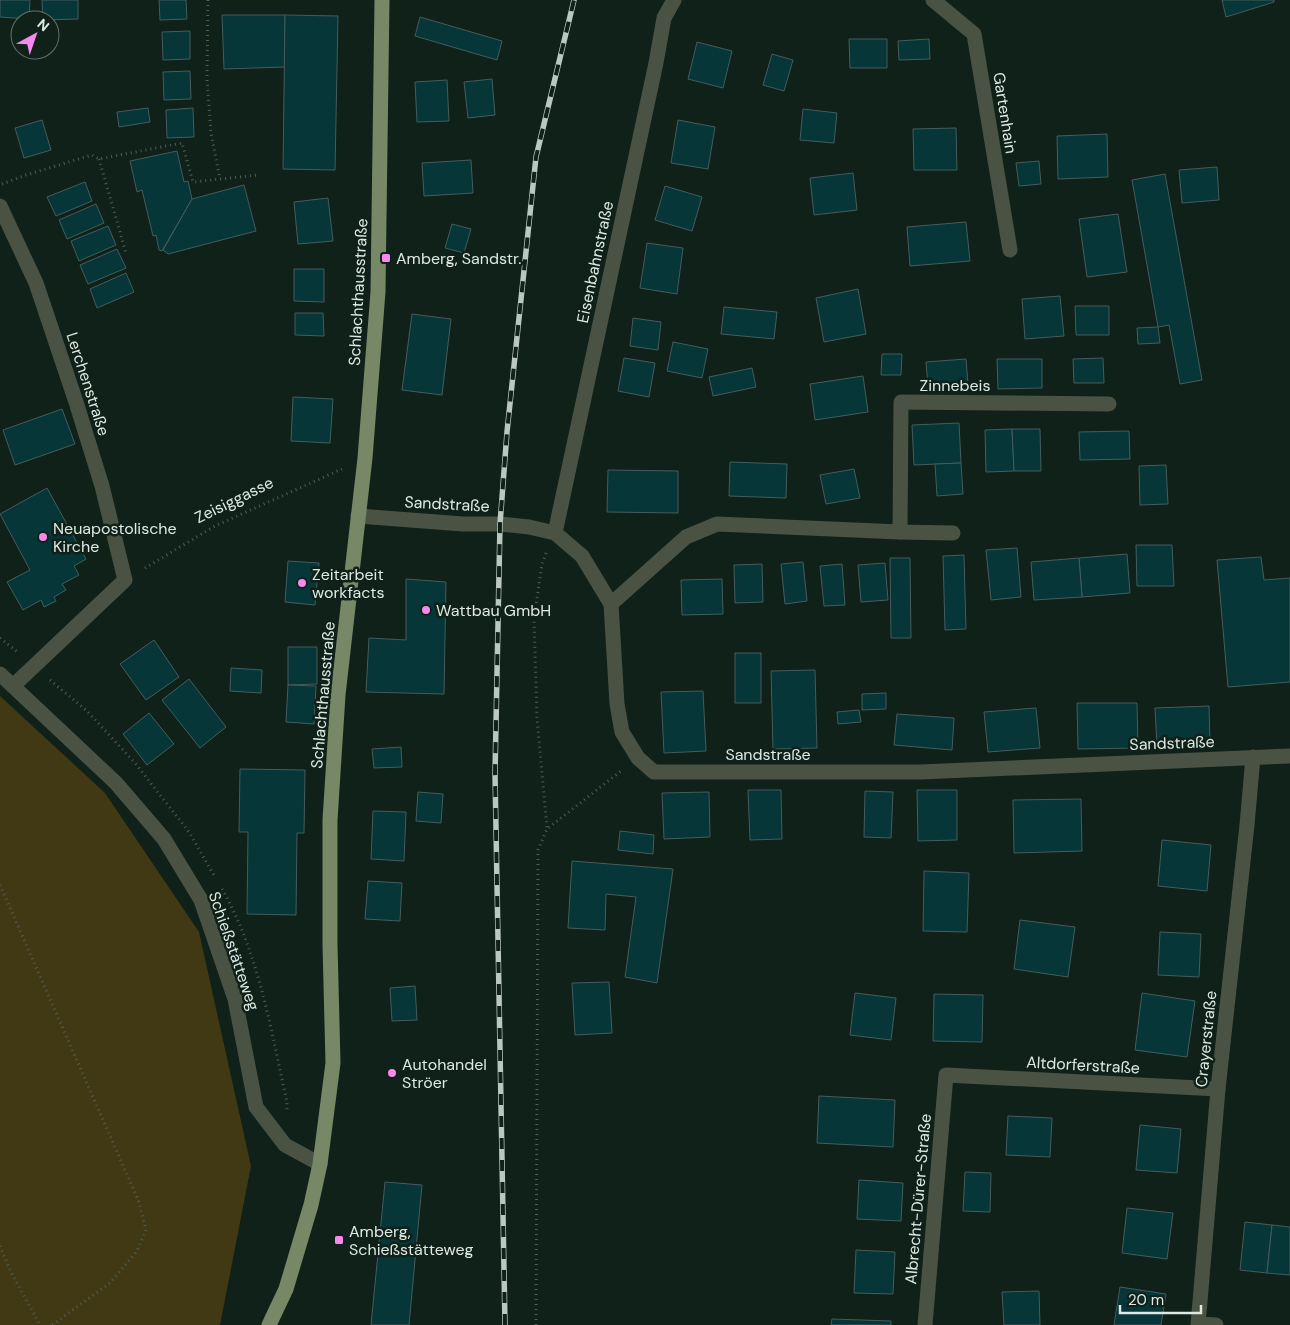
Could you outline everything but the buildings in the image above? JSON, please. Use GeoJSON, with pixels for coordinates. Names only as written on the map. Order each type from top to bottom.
{"type":"FeatureCollection","features":[{"type":"Feature","properties":{"kind":"main road","name":"Schlachthausstraße"},"geometry":{"type":"LineString","coordinates":[[269,1325],[286,1289],[310,1205],[320,1164],[333,1063],[330,945],[330,820],[338,695],[365,458],[378,292],[382,0]]}},
{"type":"Feature","properties":{"kind":"street","name":"Eisenbahnstraße"},"geometry":{"type":"LineString","coordinates":[[555,533],[664,18],[674,0]]}},
{"type":"Feature","properties":{"kind":"street","name":"Gartenhain"},"geometry":{"type":"LineString","coordinates":[[933,0],[974,34],[1010,250]]}},
{"type":"Feature","properties":{"kind":"street","name":"Lerchenstraße"},"geometry":{"type":"LineString","coordinates":[[0,206],[36,283],[76,402],[102,486],[125,580]]}},
{"type":"Feature","properties":{"kind":"street","name":"Zinnebeis"},"geometry":{"type":"LineString","coordinates":[[900,532],[901,402],[1110,404]]}},
{"type":"Feature","properties":{"kind":"street","name":"Sandstraße"},"geometry":{"type":"LineString","coordinates":[[358,516],[529,527],[555,533],[582,556],[610,604],[617,704],[622,732],[638,758],[654,772],[921,772],[1290,756]]}},
{"type":"Feature","properties":{"kind":"street"},"geometry":{"type":"LineString","coordinates":[[610,604],[686,537],[717,524],[953,533]]}},
{"type":"Feature","properties":{"kind":"street"},"geometry":{"type":"LineString","coordinates":[[13,686],[125,580]]}},
{"type":"Feature","properties":{"kind":"street","name":"Schießstätteweg"},"geometry":{"type":"LineString","coordinates":[[0,674],[116,783],[164,839],[201,900],[236,1000],[256,1107],[285,1146],[320,1164]]}},
{"type":"Feature","properties":{"kind":"street","name":"Crayerstraße"},"geometry":{"type":"LineString","coordinates":[[1199,1324],[1218,1089],[1253,758]]}},
{"type":"Feature","properties":{"kind":"street","name":"Altdorferstraße"},"geometry":{"type":"LineString","coordinates":[[946,1075],[1218,1089]]}},
{"type":"Feature","properties":{"kind":"street","name":"Albrecht-Dürer-Straße"},"geometry":{"type":"LineString","coordinates":[[925,1325],[946,1075]]}},
{"type":"Feature","properties":{"kind":"street"},"geometry":{"type":"LineString","coordinates":[[1199,1324],[1216,1325]]}},
{"type":"Feature","properties":{"kind":"path"},"geometry":{"type":"LineString","coordinates":[[208,0],[208,79],[212,133],[220,179]]}},
{"type":"Feature","properties":{"kind":"path"},"geometry":{"type":"LineString","coordinates":[[0,185],[26,174],[92,155],[99,159],[182,143],[193,182],[258,175]]}},
{"type":"Feature","properties":{"kind":"path"},"geometry":{"type":"LineString","coordinates":[[99,159],[126,253]]}},
{"type":"Feature","properties":{"kind":"path","name":"Zeisiggasse"},"geometry":{"type":"LineString","coordinates":[[125,580],[216,526],[365,458]]}},
{"type":"Feature","properties":{"kind":"path"},"geometry":{"type":"LineString","coordinates":[[536,1325],[538,850],[547,828],[538,718],[534,619],[542,564],[555,533]]}},
{"type":"Feature","properties":{"kind":"path"},"geometry":{"type":"LineString","coordinates":[[547,828],[638,758]]}},
{"type":"Feature","properties":{"kind":"path"},"geometry":{"type":"LineString","coordinates":[[0,885],[139,1202],[146,1230],[136,1251],[110,1283],[52,1325]]}},
{"type":"Feature","properties":{"kind":"path"},"geometry":{"type":"LineString","coordinates":[[0,1246],[40,1325]]}},
{"type":"Feature","properties":{"kind":"shaded area"},"geometry":{"type":"Polygon","coordinates":[[[0,696],[105,793],[199,932],[251,1166],[220,1325],[0,1325],[0,696]]]}},
{"type":"Feature","properties":{"kind":"railway"},"geometry":{"type":"LineString","coordinates":[[505,1325],[495,774],[500,524],[507,432],[536,157],[574,0]]}},
{"type":"Feature","properties":{"kind":"place","name":"Amberg, Sandstr."},"geometry":{"type":"Point","coordinates":[386,258]}},
{"type":"Feature","properties":{"kind":"place","name":"Neuapostolische Kirche"},"geometry":{"type":"Point","coordinates":[43,537]}},
{"type":"Feature","properties":{"kind":"place","name":"Zeitarbeit workfacts"},"geometry":{"type":"Point","coordinates":[302,583]}},
{"type":"Feature","properties":{"kind":"place","name":"Wattbau GmbH"},"geometry":{"type":"Point","coordinates":[426,610]}},
{"type":"Feature","properties":{"kind":"place","name":"Autohandel Ströer"},"geometry":{"type":"Point","coordinates":[392,1073]}},
{"type":"Feature","properties":{"kind":"place","name":"Amberg, Schießstätteweg"},"geometry":{"type":"Point","coordinates":[339,1240]}}]}
